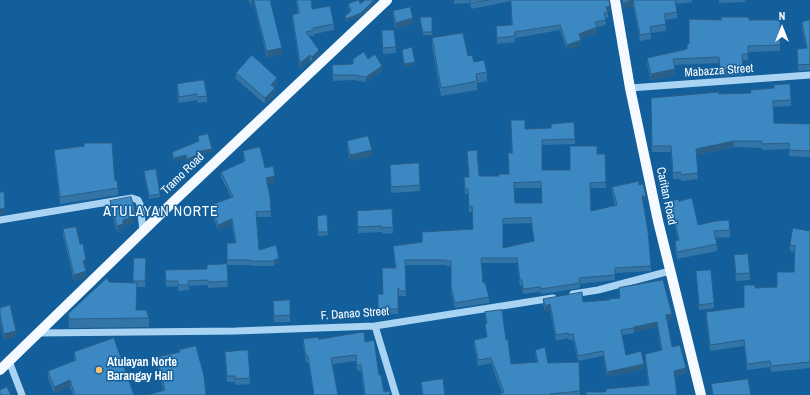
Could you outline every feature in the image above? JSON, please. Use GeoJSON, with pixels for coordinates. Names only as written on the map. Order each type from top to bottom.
{"type":"FeatureCollection","features":[{"type":"Feature","properties":{"kind":"main road","name":"Tramo Road"},"geometry":{"type":"LineString","coordinates":[[0,370],[143,231],[387,0]]}},
{"type":"Feature","properties":{"kind":"main road","name":"Caritan Road"},"geometry":{"type":"LineString","coordinates":[[615,0],[630,88],[658,221],[701,395]]}},
{"type":"Feature","properties":{"kind":"street","name":"Mabazza Street"},"geometry":{"type":"LineString","coordinates":[[630,88],[810,75]]}},
{"type":"Feature","properties":{"kind":"street"},"geometry":{"type":"LineString","coordinates":[[0,220],[132,198],[138,200],[140,204],[143,231]]}},
{"type":"Feature","properties":{"kind":"street","name":"F. Danao Street"},"geometry":{"type":"LineString","coordinates":[[38,332],[236,331],[375,326],[598,290],[670,271]]}},
{"type":"Feature","properties":{"kind":"street"},"geometry":{"type":"LineString","coordinates":[[375,326],[396,395]]}},
{"type":"Feature","properties":{"kind":"street"},"geometry":{"type":"LineString","coordinates":[[9,361],[22,395]]}},
{"type":"Feature","properties":{"kind":"building"},"geometry":{"type":"Polygon","coordinates":[[[254,0],[270,0],[282,48],[267,51],[254,0]]]}},
{"type":"Feature","properties":{"kind":"building"},"geometry":{"type":"Polygon","coordinates":[[[297,0],[311,0],[312,9],[330,6],[334,24],[313,28],[314,30],[306,32],[319,50],[312,57],[310,55],[300,63],[292,15],[299,13],[297,0]]]}},
{"type":"Feature","properties":{"kind":"building"},"geometry":{"type":"Polygon","coordinates":[[[359,0],[360,4],[365,0],[374,0],[361,13],[346,19],[345,16],[351,11],[348,4],[359,0]]]}},
{"type":"Feature","properties":{"kind":"building"},"geometry":{"type":"Polygon","coordinates":[[[470,0],[489,0],[471,3],[470,0]]]}},
{"type":"Feature","properties":{"kind":"building"},"geometry":{"type":"Polygon","coordinates":[[[511,0],[609,0],[610,6],[606,7],[608,12],[604,13],[606,20],[595,22],[597,27],[579,34],[581,40],[567,45],[560,25],[515,32],[515,36],[497,38],[496,26],[512,25],[511,0]]]}},
{"type":"Feature","properties":{"kind":"building"},"geometry":{"type":"Polygon","coordinates":[[[623,0],[633,0],[623,3],[623,0]]]}},
{"type":"Feature","properties":{"kind":"building"},"geometry":{"type":"Polygon","coordinates":[[[633,0],[675,0],[677,12],[664,14],[666,24],[650,27],[651,33],[640,35],[633,0]]]}},
{"type":"Feature","properties":{"kind":"building"},"geometry":{"type":"Polygon","coordinates":[[[410,7],[413,18],[396,23],[393,11],[410,7]]]}},
{"type":"Feature","properties":{"kind":"building"},"geometry":{"type":"Polygon","coordinates":[[[420,17],[432,17],[432,32],[423,32],[420,17]]]}},
{"type":"Feature","properties":{"kind":"building"},"geometry":{"type":"Polygon","coordinates":[[[721,17],[749,17],[749,20],[780,20],[780,45],[748,46],[748,54],[742,54],[743,69],[720,70],[719,57],[673,59],[675,69],[651,74],[647,58],[687,49],[687,44],[689,44],[689,19],[721,20],[721,17]]]}},
{"type":"Feature","properties":{"kind":"building"},"geometry":{"type":"Polygon","coordinates":[[[810,20],[810,64],[798,65],[797,49],[807,48],[802,22],[810,20]]]}},
{"type":"Feature","properties":{"kind":"building"},"geometry":{"type":"Polygon","coordinates":[[[382,30],[394,30],[396,47],[383,48],[382,30]]]}},
{"type":"Feature","properties":{"kind":"building"},"geometry":{"type":"Polygon","coordinates":[[[463,33],[468,56],[472,55],[474,62],[484,60],[487,72],[476,74],[477,81],[441,88],[432,38],[463,33]]]}},
{"type":"Feature","properties":{"kind":"building"},"geometry":{"type":"Polygon","coordinates":[[[412,47],[415,62],[404,64],[402,50],[412,47]]]}},
{"type":"Feature","properties":{"kind":"building"},"geometry":{"type":"Polygon","coordinates":[[[364,52],[368,59],[375,54],[382,66],[366,77],[353,75],[333,75],[332,65],[353,64],[353,59],[364,52]]]}},
{"type":"Feature","properties":{"kind":"building"},"geometry":{"type":"Polygon","coordinates":[[[252,55],[277,78],[271,85],[275,88],[265,98],[236,73],[252,55]]]}},
{"type":"Feature","properties":{"kind":"building"},"geometry":{"type":"Polygon","coordinates":[[[204,80],[207,96],[197,97],[197,94],[179,97],[177,84],[204,80]]]}},
{"type":"Feature","properties":{"kind":"building"},"geometry":{"type":"Polygon","coordinates":[[[790,84],[791,100],[773,101],[774,123],[810,124],[810,151],[789,150],[789,143],[762,144],[762,141],[734,141],[696,149],[698,173],[681,175],[681,172],[673,173],[671,146],[652,146],[651,98],[719,92],[719,94],[751,93],[750,90],[774,88],[774,85],[790,84]]]}},
{"type":"Feature","properties":{"kind":"building"},"geometry":{"type":"Polygon","coordinates":[[[511,120],[525,120],[525,129],[551,128],[551,124],[574,122],[575,139],[542,140],[542,170],[570,170],[570,146],[597,146],[597,154],[605,154],[606,182],[590,183],[591,211],[617,205],[612,187],[639,181],[639,185],[643,184],[646,196],[642,196],[648,231],[651,266],[615,268],[615,275],[579,278],[580,283],[541,289],[540,287],[523,289],[522,280],[520,280],[517,258],[481,258],[483,283],[485,282],[489,297],[455,303],[451,288],[451,261],[405,260],[406,291],[399,291],[398,288],[398,309],[378,309],[378,294],[383,294],[382,268],[396,268],[393,246],[422,242],[422,232],[473,229],[472,206],[469,207],[468,189],[465,189],[464,177],[469,177],[467,151],[477,150],[479,176],[499,176],[499,174],[509,174],[508,153],[512,153],[511,120]],[[541,182],[514,183],[515,203],[542,203],[541,182]],[[531,218],[503,219],[503,248],[534,241],[531,218]]]}},
{"type":"Feature","properties":{"kind":"building"},"geometry":{"type":"Polygon","coordinates":[[[208,134],[212,149],[196,152],[197,155],[187,159],[186,155],[174,158],[172,152],[199,141],[198,136],[208,134]]]}},
{"type":"Feature","properties":{"kind":"building"},"geometry":{"type":"Polygon","coordinates":[[[368,136],[372,150],[350,155],[347,141],[368,136]]]}},
{"type":"Feature","properties":{"kind":"building"},"geometry":{"type":"Polygon","coordinates":[[[84,143],[112,143],[115,181],[117,180],[118,188],[60,197],[54,150],[84,146],[84,143]]]}},
{"type":"Feature","properties":{"kind":"building"},"geometry":{"type":"Polygon","coordinates":[[[260,147],[265,168],[273,166],[275,176],[266,178],[270,196],[271,211],[256,212],[259,250],[276,245],[279,258],[274,261],[227,260],[227,243],[236,243],[232,219],[218,225],[211,205],[233,197],[221,172],[245,161],[243,151],[260,147]]]}},
{"type":"Feature","properties":{"kind":"building"},"geometry":{"type":"Polygon","coordinates":[[[419,163],[420,185],[391,187],[390,165],[419,163]]]}},
{"type":"Feature","properties":{"kind":"building"},"geometry":{"type":"Polygon","coordinates":[[[156,169],[160,194],[149,196],[144,171],[156,169]]]}},
{"type":"Feature","properties":{"kind":"building"},"geometry":{"type":"Polygon","coordinates":[[[0,192],[4,192],[5,208],[0,209],[0,192]]]}},
{"type":"Feature","properties":{"kind":"building"},"geometry":{"type":"Polygon","coordinates":[[[131,197],[135,210],[132,211],[134,217],[123,220],[123,224],[117,226],[110,201],[131,197]]]}},
{"type":"Feature","properties":{"kind":"building"},"geometry":{"type":"Polygon","coordinates":[[[692,198],[698,225],[729,220],[730,230],[714,231],[717,244],[677,252],[675,241],[679,240],[673,212],[669,213],[667,202],[678,199],[679,201],[692,198]]]}},
{"type":"Feature","properties":{"kind":"building"},"geometry":{"type":"Polygon","coordinates":[[[392,209],[393,227],[358,227],[357,211],[392,209]]]}},
{"type":"Feature","properties":{"kind":"building"},"geometry":{"type":"Polygon","coordinates":[[[327,215],[328,232],[318,232],[317,216],[327,215]]]}},
{"type":"Feature","properties":{"kind":"building"},"geometry":{"type":"Polygon","coordinates":[[[76,227],[80,244],[83,244],[86,260],[83,261],[86,271],[74,275],[63,229],[76,227]]]}},
{"type":"Feature","properties":{"kind":"building"},"geometry":{"type":"Polygon","coordinates":[[[793,228],[810,231],[810,362],[771,366],[770,361],[747,364],[744,340],[710,345],[706,312],[744,307],[744,285],[755,285],[755,288],[777,287],[777,272],[794,272],[795,246],[790,245],[793,228]]]}},
{"type":"Feature","properties":{"kind":"building"},"geometry":{"type":"Polygon","coordinates":[[[748,254],[750,273],[736,274],[734,255],[748,254]]]}},
{"type":"Feature","properties":{"kind":"building"},"geometry":{"type":"Polygon","coordinates":[[[134,258],[146,258],[145,281],[133,281],[134,258]]]}},
{"type":"Feature","properties":{"kind":"building"},"geometry":{"type":"Polygon","coordinates":[[[227,264],[228,281],[188,281],[189,285],[178,285],[178,281],[166,281],[165,270],[207,269],[207,265],[227,264]]]}},
{"type":"Feature","properties":{"kind":"building"},"geometry":{"type":"Polygon","coordinates":[[[711,270],[714,303],[699,305],[696,271],[711,270]]]}},
{"type":"Feature","properties":{"kind":"building"},"geometry":{"type":"Polygon","coordinates":[[[107,278],[109,282],[137,283],[136,310],[146,310],[149,318],[69,319],[68,314],[107,278]]]}},
{"type":"Feature","properties":{"kind":"building"},"geometry":{"type":"Polygon","coordinates":[[[663,280],[672,314],[666,315],[672,347],[680,345],[686,368],[674,371],[677,395],[586,395],[586,392],[606,392],[606,389],[649,385],[645,354],[662,350],[657,322],[621,330],[626,355],[641,351],[644,364],[607,372],[603,351],[578,356],[573,334],[569,335],[568,333],[556,335],[550,304],[545,306],[543,299],[582,292],[583,302],[609,300],[620,298],[619,288],[663,280]]]}},
{"type":"Feature","properties":{"kind":"building"},"geometry":{"type":"Polygon","coordinates":[[[290,300],[290,315],[274,316],[273,301],[290,300]]]}},
{"type":"Feature","properties":{"kind":"building"},"geometry":{"type":"Polygon","coordinates":[[[10,305],[16,331],[4,334],[0,308],[10,305]]]}},
{"type":"Feature","properties":{"kind":"building"},"geometry":{"type":"Polygon","coordinates":[[[502,310],[511,364],[538,362],[535,350],[545,347],[548,363],[579,362],[580,391],[550,395],[501,395],[501,393],[504,392],[491,358],[478,360],[474,340],[487,337],[485,312],[502,310]]]}},
{"type":"Feature","properties":{"kind":"building"},"geometry":{"type":"Polygon","coordinates":[[[364,332],[365,342],[374,340],[379,375],[381,375],[384,392],[390,391],[390,395],[364,395],[361,365],[357,365],[356,355],[331,358],[338,395],[314,395],[308,356],[306,356],[303,339],[318,337],[319,339],[364,332]]]}},
{"type":"Feature","properties":{"kind":"building"},"geometry":{"type":"Polygon","coordinates":[[[114,338],[134,395],[75,395],[70,380],[54,387],[48,371],[76,360],[74,352],[114,338]]]}},
{"type":"Feature","properties":{"kind":"building"},"geometry":{"type":"Polygon","coordinates":[[[196,346],[204,376],[206,395],[147,395],[165,390],[157,357],[180,352],[179,350],[196,346]]]}},
{"type":"Feature","properties":{"kind":"building"},"geometry":{"type":"Polygon","coordinates":[[[248,350],[250,378],[235,379],[235,376],[227,376],[225,352],[248,350]]]}},
{"type":"Feature","properties":{"kind":"building"},"geometry":{"type":"Polygon","coordinates":[[[443,379],[445,395],[423,395],[421,382],[443,379]]]}},
{"type":"Feature","properties":{"kind":"building"},"geometry":{"type":"Polygon","coordinates":[[[748,379],[751,395],[713,395],[711,384],[748,379]]]}},
{"type":"Feature","properties":{"kind":"building"},"geometry":{"type":"Polygon","coordinates":[[[7,387],[11,395],[0,395],[0,390],[7,387]]]}},
{"type":"Feature","properties":{"kind":"place","name":"Atulayan Norte Barangay Hall"},"geometry":{"type":"Point","coordinates":[99,370]}},
{"type":"Feature","properties":{"kind":"district","name":"ATULAYAN NORTE"},"geometry":{"type":"Point","coordinates":[161,212]}}]}
